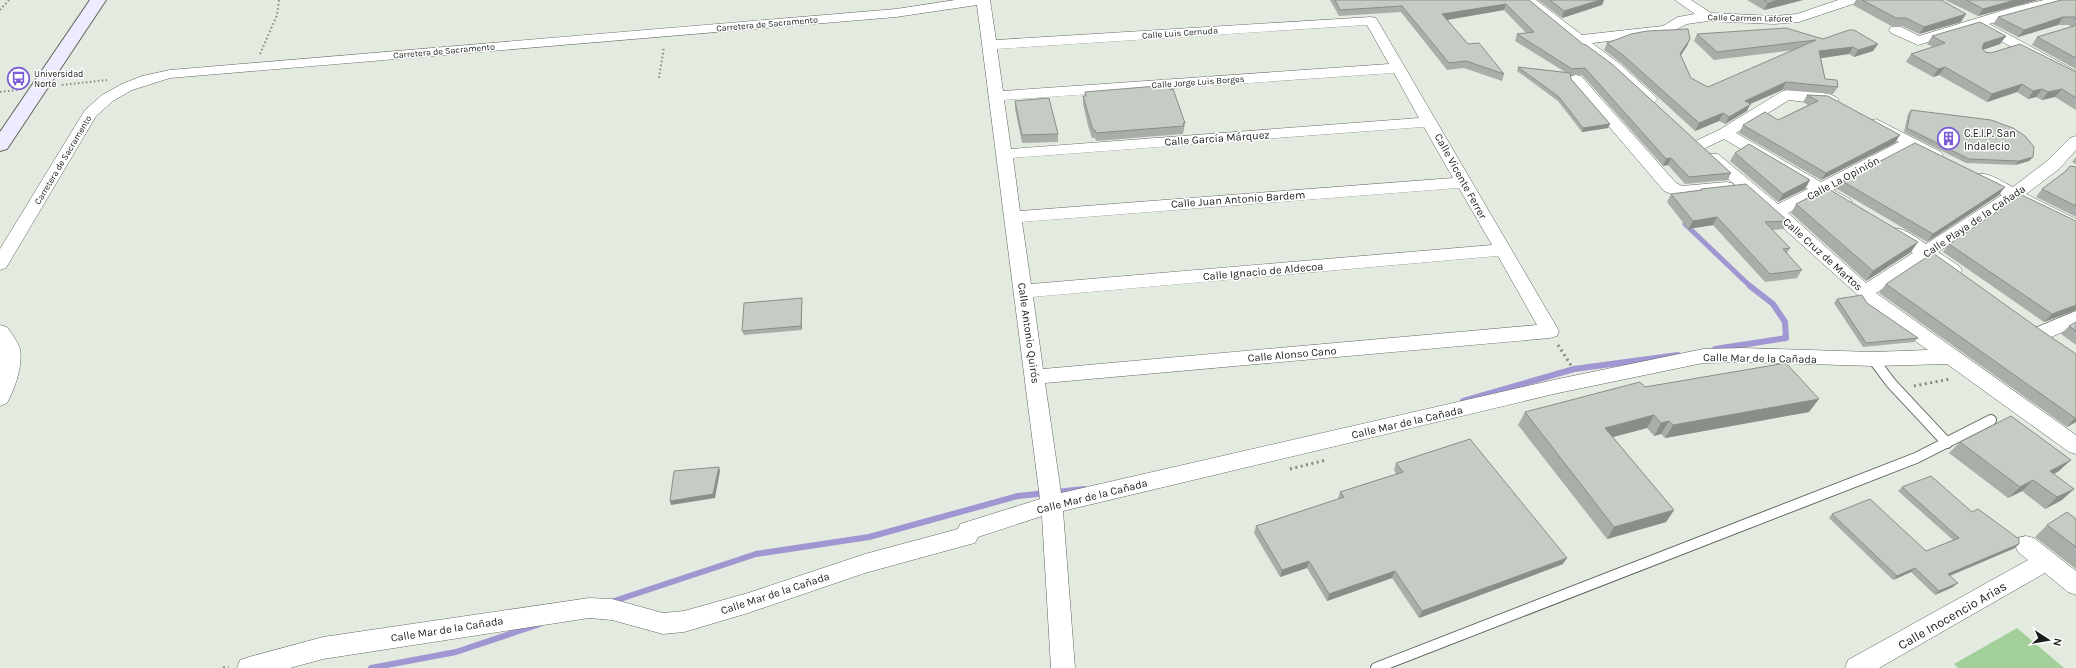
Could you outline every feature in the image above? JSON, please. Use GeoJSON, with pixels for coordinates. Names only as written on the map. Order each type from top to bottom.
{"type":"FeatureCollection","features":[{"type":"Feature","properties":{"kind":"street"},"geometry":{"type":"LineString","coordinates":[[0,145],[98,0]]}},
{"type":"Feature","properties":{"kind":"street","name":"Carretera de Sacramento"},"geometry":{"type":"LineString","coordinates":[[0,264],[90,113],[102,101],[131,84],[154,77],[170,74],[896,14],[983,0]]}},
{"type":"Feature","properties":{"kind":"street","name":"Calle Antonio Quirós"},"geometry":{"type":"LineString","coordinates":[[983,0],[1051,497],[1063,668]]}},
{"type":"Feature","properties":{"kind":"street"},"geometry":{"type":"LineString","coordinates":[[1530,0],[1578,40],[1615,67],[1662,110]]}},
{"type":"Feature","properties":{"kind":"street"},"geometry":{"type":"LineString","coordinates":[[1682,0],[1708,16]]}},
{"type":"Feature","properties":{"kind":"street"},"geometry":{"type":"LineString","coordinates":[[2002,0],[2019,10]]}},
{"type":"Feature","properties":{"kind":"street"},"geometry":{"type":"LineString","coordinates":[[1896,30],[1918,41],[2044,2],[2062,0]]}},
{"type":"Feature","properties":{"kind":"street","name":"Calle Carmen Laforet"},"geometry":{"type":"LineString","coordinates":[[1578,40],[1667,30],[1683,20],[1708,16],[1774,20],[1799,18],[1844,1]]}},
{"type":"Feature","properties":{"kind":"street"},"geometry":{"type":"LineString","coordinates":[[1957,12],[2076,77]]}},
{"type":"Feature","properties":{"kind":"street","name":"Calle Luis Cernuda"},"geometry":{"type":"LineString","coordinates":[[989,45],[1371,21]]}},
{"type":"Feature","properties":{"kind":"street","name":"Calle Vicente Ferrer"},"geometry":{"type":"LineString","coordinates":[[1371,21],[1550,331]]}},
{"type":"Feature","properties":{"kind":"street"},"geometry":{"type":"LineString","coordinates":[[1998,51],[2033,39]]}},
{"type":"Feature","properties":{"kind":"street","name":"Calle Jorge Luis Borges"},"geometry":{"type":"LineString","coordinates":[[996,96],[1399,68]]}},
{"type":"Feature","properties":{"kind":"street"},"geometry":{"type":"LineString","coordinates":[[1576,80],[1670,187],[1680,192],[1744,185]]}},
{"type":"Feature","properties":{"kind":"street"},"geometry":{"type":"LineString","coordinates":[[1862,213],[1725,133],[1786,96],[1827,98],[1910,143],[2076,226]]}},
{"type":"Feature","properties":{"kind":"street","name":"Calle García Márquez"},"geometry":{"type":"LineString","coordinates":[[1004,154],[1430,122]]}},
{"type":"Feature","properties":{"kind":"street","name":"Calle Cruz de Martos"},"geometry":{"type":"LineString","coordinates":[[1725,133],[1694,141],[1777,212],[1872,301],[2073,442]]}},
{"type":"Feature","properties":{"kind":"street","name":"Calle Playa de la Cañada"},"geometry":{"type":"LineString","coordinates":[[1864,292],[1928,252],[2014,194],[2061,167],[2076,141]]}},
{"type":"Feature","properties":{"kind":"street","name":"Calle La Opinión"},"geometry":{"type":"LineString","coordinates":[[1777,212],[1910,143]]}},
{"type":"Feature","properties":{"kind":"street","name":"Calle Juan Antonio Bardem"},"geometry":{"type":"LineString","coordinates":[[1013,217],[1464,182]]}},
{"type":"Feature","properties":{"kind":"street"},"geometry":{"type":"LineString","coordinates":[[1881,225],[1928,252],[1966,279]]}},
{"type":"Feature","properties":{"kind":"street","name":"Calle Ignacio de Aldecoa"},"geometry":{"type":"LineString","coordinates":[[1023,291],[1503,250]]}},
{"type":"Feature","properties":{"kind":"street"},"geometry":{"type":"LineString","coordinates":[[2059,344],[2035,328],[2076,318]]}},
{"type":"Feature","properties":{"kind":"street","name":"Calle Alonso Cano"},"geometry":{"type":"LineString","coordinates":[[1035,377],[1550,331]]}},
{"type":"Feature","properties":{"kind":"street"},"geometry":{"type":"LineString","coordinates":[[0,332],[10,348],[10,369],[0,398]]}},
{"type":"Feature","properties":{"kind":"street","name":"Calle Mar de la Cañada"},"geometry":{"type":"LineString","coordinates":[[249,668],[323,648],[589,608],[605,607],[616,609],[655,623],[682,621],[745,604],[879,558],[967,536],[968,531],[1051,497],[1110,492],[1558,386],[1684,359],[1702,356],[1743,355],[1873,359],[1950,357]]}},
{"type":"Feature","properties":{"kind":"street"},"geometry":{"type":"LineString","coordinates":[[2026,545],[2076,585]]}},
{"type":"Feature","properties":{"kind":"street","name":"Calle Inocencio Arias"},"geometry":{"type":"LineString","coordinates":[[1857,668],[2046,561]]}},
{"type":"Feature","properties":{"kind":"lane"},"geometry":{"type":"LineString","coordinates":[[1873,359],[1891,383],[1947,443]]}},
{"type":"Feature","properties":{"kind":"lane"},"geometry":{"type":"LineString","coordinates":[[1376,668],[1916,458],[1991,420]]}},
{"type":"Feature","properties":{"kind":"path"},"geometry":{"type":"LineString","coordinates":[[0,10],[9,0]]}},
{"type":"Feature","properties":{"kind":"path"},"geometry":{"type":"LineString","coordinates":[[254,67],[277,15],[278,0]]}},
{"type":"Feature","properties":{"kind":"path"},"geometry":{"type":"LineString","coordinates":[[659,78],[666,32]]}},
{"type":"Feature","properties":{"kind":"path"},"geometry":{"type":"LineString","coordinates":[[0,92],[108,80]]}},
{"type":"Feature","properties":{"kind":"path"},"geometry":{"type":"LineString","coordinates":[[1891,383],[1914,386],[1953,378]]}},
{"type":"Feature","properties":{"kind":"path"},"geometry":{"type":"LineString","coordinates":[[1288,469],[1331,459]]}},
{"type":"Feature","properties":{"kind":"green space"},"geometry":{"type":"Polygon","coordinates":[[[2017,628],[2064,668],[1958,668],[1954,664],[2017,628]]]}},
{"type":"Feature","properties":{"kind":"building"},"geometry":{"type":"Polygon","coordinates":[[[1335,0],[1529,0],[1583,44],[1612,64],[1731,173],[1689,177],[1671,158],[1666,159],[1585,68],[1572,69],[1517,34],[1534,32],[1506,4],[1442,14],[1468,44],[1479,43],[1504,74],[1466,61],[1449,63],[1402,6],[1340,10],[1335,0]]]}},
{"type":"Feature","properties":{"kind":"building"},"geometry":{"type":"Polygon","coordinates":[[[1550,0],[1600,0],[1564,11],[1550,0]]]}},
{"type":"Feature","properties":{"kind":"building"},"geometry":{"type":"Polygon","coordinates":[[[1764,0],[1778,0],[1768,3],[1764,0]]]}},
{"type":"Feature","properties":{"kind":"building"},"geometry":{"type":"Polygon","coordinates":[[[1862,0],[1942,0],[1966,14],[1924,27],[1906,18],[1896,18],[1862,0]]]}},
{"type":"Feature","properties":{"kind":"building"},"geometry":{"type":"Polygon","coordinates":[[[1966,0],[2015,0],[1983,9],[1966,0]]]}},
{"type":"Feature","properties":{"kind":"building"},"geometry":{"type":"Polygon","coordinates":[[[2061,0],[2076,0],[2076,20],[2075,17],[2063,17],[2024,30],[1998,17],[2061,0]]]}},
{"type":"Feature","properties":{"kind":"building"},"geometry":{"type":"Polygon","coordinates":[[[1980,22],[2006,36],[1984,43],[1982,48],[1985,52],[1991,53],[2020,44],[2076,72],[2076,98],[2062,89],[2048,92],[2042,89],[2033,91],[2022,84],[1992,94],[1945,67],[1938,69],[1911,54],[1945,43],[1932,36],[1980,22]]]}},
{"type":"Feature","properties":{"kind":"building"},"geometry":{"type":"Polygon","coordinates":[[[2076,23],[2076,58],[2037,37],[2074,26],[2076,23]]]}},
{"type":"Feature","properties":{"kind":"building"},"geometry":{"type":"Polygon","coordinates":[[[1786,28],[1823,39],[1849,30],[1854,30],[1878,44],[1858,50],[1853,47],[1819,51],[1825,79],[1837,80],[1838,87],[1786,82],[1745,101],[1751,104],[1729,117],[1723,113],[1699,123],[1624,56],[1607,43],[1631,34],[1647,31],[1688,29],[1690,39],[1680,54],[1691,78],[1708,87],[1816,40],[1717,52],[1697,34],[1786,28]]]}},
{"type":"Feature","properties":{"kind":"building"},"geometry":{"type":"Polygon","coordinates":[[[1518,67],[1570,73],[1571,79],[1610,124],[1583,128],[1559,97],[1518,67]]]}},
{"type":"Feature","properties":{"kind":"building"},"geometry":{"type":"Polygon","coordinates":[[[1169,85],[1170,90],[1173,89],[1185,123],[1183,123],[1184,126],[1096,133],[1095,130],[1093,130],[1083,96],[1086,96],[1085,92],[1169,85]]]}},
{"type":"Feature","properties":{"kind":"building"},"geometry":{"type":"Polygon","coordinates":[[[1807,95],[1828,96],[1900,135],[1826,173],[1743,125],[1765,112],[1778,120],[1818,101],[1807,95]]]}},
{"type":"Feature","properties":{"kind":"building"},"geometry":{"type":"Polygon","coordinates":[[[1049,98],[1058,134],[1022,135],[1015,101],[1049,98]]]}},
{"type":"Feature","properties":{"kind":"building"},"geometry":{"type":"Polygon","coordinates":[[[1911,110],[1991,120],[2013,128],[2025,136],[2034,147],[2033,157],[2019,161],[1969,159],[1907,128],[1911,110]]]}},
{"type":"Feature","properties":{"kind":"building"},"geometry":{"type":"Polygon","coordinates":[[[1915,143],[2005,187],[1933,234],[1842,181],[1915,143]]]}},
{"type":"Feature","properties":{"kind":"building"},"geometry":{"type":"Polygon","coordinates":[[[1749,144],[1810,180],[1783,194],[1735,153],[1749,144]]]}},
{"type":"Feature","properties":{"kind":"building"},"geometry":{"type":"Polygon","coordinates":[[[2070,166],[2076,167],[2076,206],[2042,189],[2066,171],[2070,166]]]}},
{"type":"Feature","properties":{"kind":"building"},"geometry":{"type":"Polygon","coordinates":[[[1746,184],[1788,221],[1765,222],[1790,248],[1783,249],[1802,270],[1770,274],[1717,217],[1693,221],[1671,194],[1746,184]]]}},
{"type":"Feature","properties":{"kind":"building"},"geometry":{"type":"Polygon","coordinates":[[[1827,188],[1918,242],[1873,271],[1796,204],[1827,188]]]}},
{"type":"Feature","properties":{"kind":"building"},"geometry":{"type":"Polygon","coordinates":[[[2022,195],[2076,221],[2076,305],[2052,314],[1949,244],[2022,195]]]}},
{"type":"Feature","properties":{"kind":"building"},"geometry":{"type":"Polygon","coordinates":[[[1933,253],[2076,354],[2076,418],[1886,284],[1933,253]]]}},
{"type":"Feature","properties":{"kind":"building"},"geometry":{"type":"Polygon","coordinates":[[[1862,295],[1867,303],[1918,338],[1866,343],[1837,299],[1862,295]]]}},
{"type":"Feature","properties":{"kind":"building"},"geometry":{"type":"Polygon","coordinates":[[[802,298],[801,326],[742,331],[744,303],[802,298]]]}},
{"type":"Feature","properties":{"kind":"building"},"geometry":{"type":"Polygon","coordinates":[[[2076,322],[2076,331],[2069,326],[2076,322]]]}},
{"type":"Feature","properties":{"kind":"building"},"geometry":{"type":"Polygon","coordinates":[[[1786,363],[1819,399],[1673,425],[1669,421],[1661,423],[1654,415],[1605,428],[1674,510],[1614,527],[1525,412],[1640,382],[1645,387],[1786,363]]]}},
{"type":"Feature","properties":{"kind":"building"},"geometry":{"type":"Polygon","coordinates":[[[2011,416],[2071,460],[2050,471],[2074,489],[2057,497],[2033,480],[2020,487],[1960,442],[2011,416]]]}},
{"type":"Feature","properties":{"kind":"building"},"geometry":{"type":"Polygon","coordinates":[[[1470,439],[1567,558],[1422,611],[1395,571],[1329,594],[1309,561],[1282,570],[1256,526],[1344,497],[1340,492],[1403,472],[1396,463],[1470,439]]]}},
{"type":"Feature","properties":{"kind":"building"},"geometry":{"type":"Polygon","coordinates":[[[719,467],[713,494],[670,501],[674,471],[719,467]]]}},
{"type":"Feature","properties":{"kind":"building"},"geometry":{"type":"Polygon","coordinates":[[[1931,476],[1972,512],[1978,509],[2019,539],[2019,544],[1948,574],[1958,583],[1939,591],[1915,568],[1897,576],[1832,514],[1870,499],[1926,551],[1959,538],[1902,487],[1931,476]]]}},
{"type":"Feature","properties":{"kind":"building"},"geometry":{"type":"Polygon","coordinates":[[[2067,512],[2076,519],[2076,547],[2047,525],[2067,512]]]}},
{"type":"Feature","properties":{"kind":"waterway"},"geometry":{"type":"LineString","coordinates":[[1685,224],[1751,287]]}},
{"type":"Feature","properties":{"kind":"waterway"},"geometry":{"type":"LineString","coordinates":[[1715,349],[1786,338],[1785,322],[1773,304],[1750,286]]}},
{"type":"Feature","properties":{"kind":"waterway"},"geometry":{"type":"LineString","coordinates":[[1463,401],[1574,369],[1678,355]]}},
{"type":"Feature","properties":{"kind":"waterway"},"geometry":{"type":"LineString","coordinates":[[608,603],[756,554],[869,537],[1018,496],[1084,489]]}},
{"type":"Feature","properties":{"kind":"waterway"},"geometry":{"type":"LineString","coordinates":[[371,668],[456,652],[540,624]]}},
{"type":"Feature","properties":{"kind":"place","name":"Universidad Norte"},"geometry":{"type":"Point","coordinates":[18,79]}},
{"type":"Feature","properties":{"kind":"place","name":"C.E.I.P. San Indalecio"},"geometry":{"type":"Point","coordinates":[1949,139]}}]}
